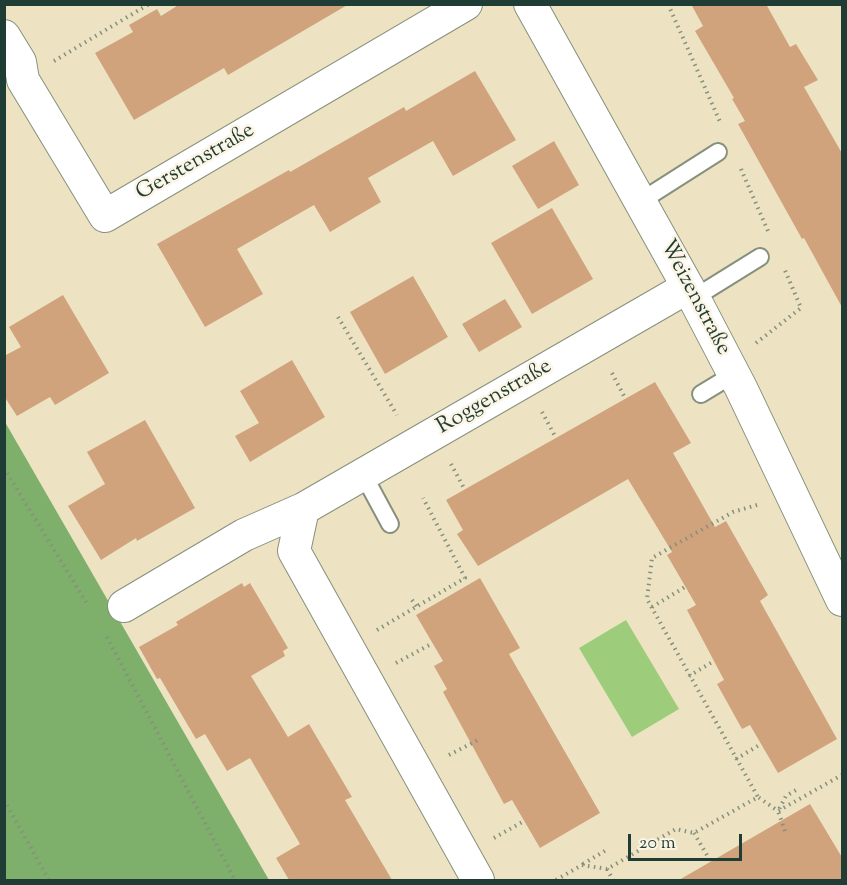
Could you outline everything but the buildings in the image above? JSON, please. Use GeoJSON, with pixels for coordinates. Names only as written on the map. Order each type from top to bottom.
{"type":"FeatureCollection","features":[{"type":"Feature","properties":{"kind":"street","name":"Gerstenstraße"},"geometry":{"type":"LineString","coordinates":[[4,36],[20,62],[23,80],[105,216],[466,4]]}},
{"type":"Feature","properties":{"kind":"street","name":"Weizenstraße"},"geometry":{"type":"LineString","coordinates":[[530,4],[732,369],[843,600]]}},
{"type":"Feature","properties":{"kind":"street","name":"Roggenstraße"},"geometry":{"type":"LineString","coordinates":[[124,606],[244,535],[303,509],[415,444],[691,292]]}},
{"type":"Feature","properties":{"kind":"street"},"geometry":{"type":"LineString","coordinates":[[303,509],[294,551],[478,880]]}},
{"type":"Feature","properties":{"kind":"lane"},"geometry":{"type":"LineString","coordinates":[[641,201],[718,152]]}},
{"type":"Feature","properties":{"kind":"lane"},"geometry":{"type":"LineString","coordinates":[[691,292],[760,257]]}},
{"type":"Feature","properties":{"kind":"lane"},"geometry":{"type":"LineString","coordinates":[[701,394],[732,369]]}},
{"type":"Feature","properties":{"kind":"lane"},"geometry":{"type":"LineString","coordinates":[[363,474],[390,524]]}},
{"type":"Feature","properties":{"kind":"path"},"geometry":{"type":"LineString","coordinates":[[23,80],[148,4]]}},
{"type":"Feature","properties":{"kind":"path"},"geometry":{"type":"LineString","coordinates":[[668,4],[725,134]]}},
{"type":"Feature","properties":{"kind":"path"},"geometry":{"type":"LineString","coordinates":[[739,165],[771,237]]}},
{"type":"Feature","properties":{"kind":"path"},"geometry":{"type":"LineString","coordinates":[[732,369],[801,308],[779,258]]}},
{"type":"Feature","properties":{"kind":"path"},"geometry":{"type":"LineString","coordinates":[[339,317],[415,444]]}},
{"type":"Feature","properties":{"kind":"path"},"geometry":{"type":"LineString","coordinates":[[607,364],[626,398]]}},
{"type":"Feature","properties":{"kind":"path"},"geometry":{"type":"LineString","coordinates":[[537,404],[556,438]]}},
{"type":"Feature","properties":{"kind":"path"},"geometry":{"type":"LineString","coordinates":[[446,455],[465,490]]}},
{"type":"Feature","properties":{"kind":"path"},"geometry":{"type":"LineString","coordinates":[[4,468],[92,611]]}},
{"type":"Feature","properties":{"kind":"path"},"geometry":{"type":"LineString","coordinates":[[785,831],[778,812],[758,797],[647,599],[652,558],[733,512],[791,494]]}},
{"type":"Feature","properties":{"kind":"path"},"geometry":{"type":"LineString","coordinates":[[348,647],[465,578],[423,498]]}},
{"type":"Feature","properties":{"kind":"path"},"geometry":{"type":"LineString","coordinates":[[652,607],[685,587]]}},
{"type":"Feature","properties":{"kind":"path"},"geometry":{"type":"LineString","coordinates":[[412,600],[417,607]]}},
{"type":"Feature","properties":{"kind":"path"},"geometry":{"type":"LineString","coordinates":[[104,631],[235,880]]}},
{"type":"Feature","properties":{"kind":"path"},"geometry":{"type":"LineString","coordinates":[[387,669],[433,644]]}},
{"type":"Feature","properties":{"kind":"path"},"geometry":{"type":"LineString","coordinates":[[689,675],[714,662]]}},
{"type":"Feature","properties":{"kind":"path"},"geometry":{"type":"LineString","coordinates":[[448,756],[478,740]]}},
{"type":"Feature","properties":{"kind":"path"},"geometry":{"type":"LineString","coordinates":[[736,759],[761,744]]}},
{"type":"Feature","properties":{"kind":"path"},"geometry":{"type":"LineString","coordinates":[[778,812],[843,775]]}},
{"type":"Feature","properties":{"kind":"path"},"geometry":{"type":"LineString","coordinates":[[778,812],[786,796],[798,789]]}},
{"type":"Feature","properties":{"kind":"path"},"geometry":{"type":"LineString","coordinates":[[582,865],[607,869],[676,829],[694,833],[758,797]]}},
{"type":"Feature","properties":{"kind":"path"},"geometry":{"type":"LineString","coordinates":[[4,800],[49,880]]}},
{"type":"Feature","properties":{"kind":"path"},"geometry":{"type":"LineString","coordinates":[[485,843],[524,821]]}},
{"type":"Feature","properties":{"kind":"path"},"geometry":{"type":"LineString","coordinates":[[694,833],[711,862]]}},
{"type":"Feature","properties":{"kind":"path"},"geometry":{"type":"LineString","coordinates":[[556,880],[609,849]]}},
{"type":"Feature","properties":{"kind":"path"},"geometry":{"type":"LineString","coordinates":[[607,869],[613,880]]}},
{"type":"Feature","properties":{"kind":"green space"},"geometry":{"type":"Polygon","coordinates":[[[5,422],[269,880],[5,880],[5,422]]]}},
{"type":"Feature","properties":{"kind":"green space"},"geometry":{"type":"Polygon","coordinates":[[[626,620],[679,709],[632,737],[579,648],[626,620]]]}}]}
